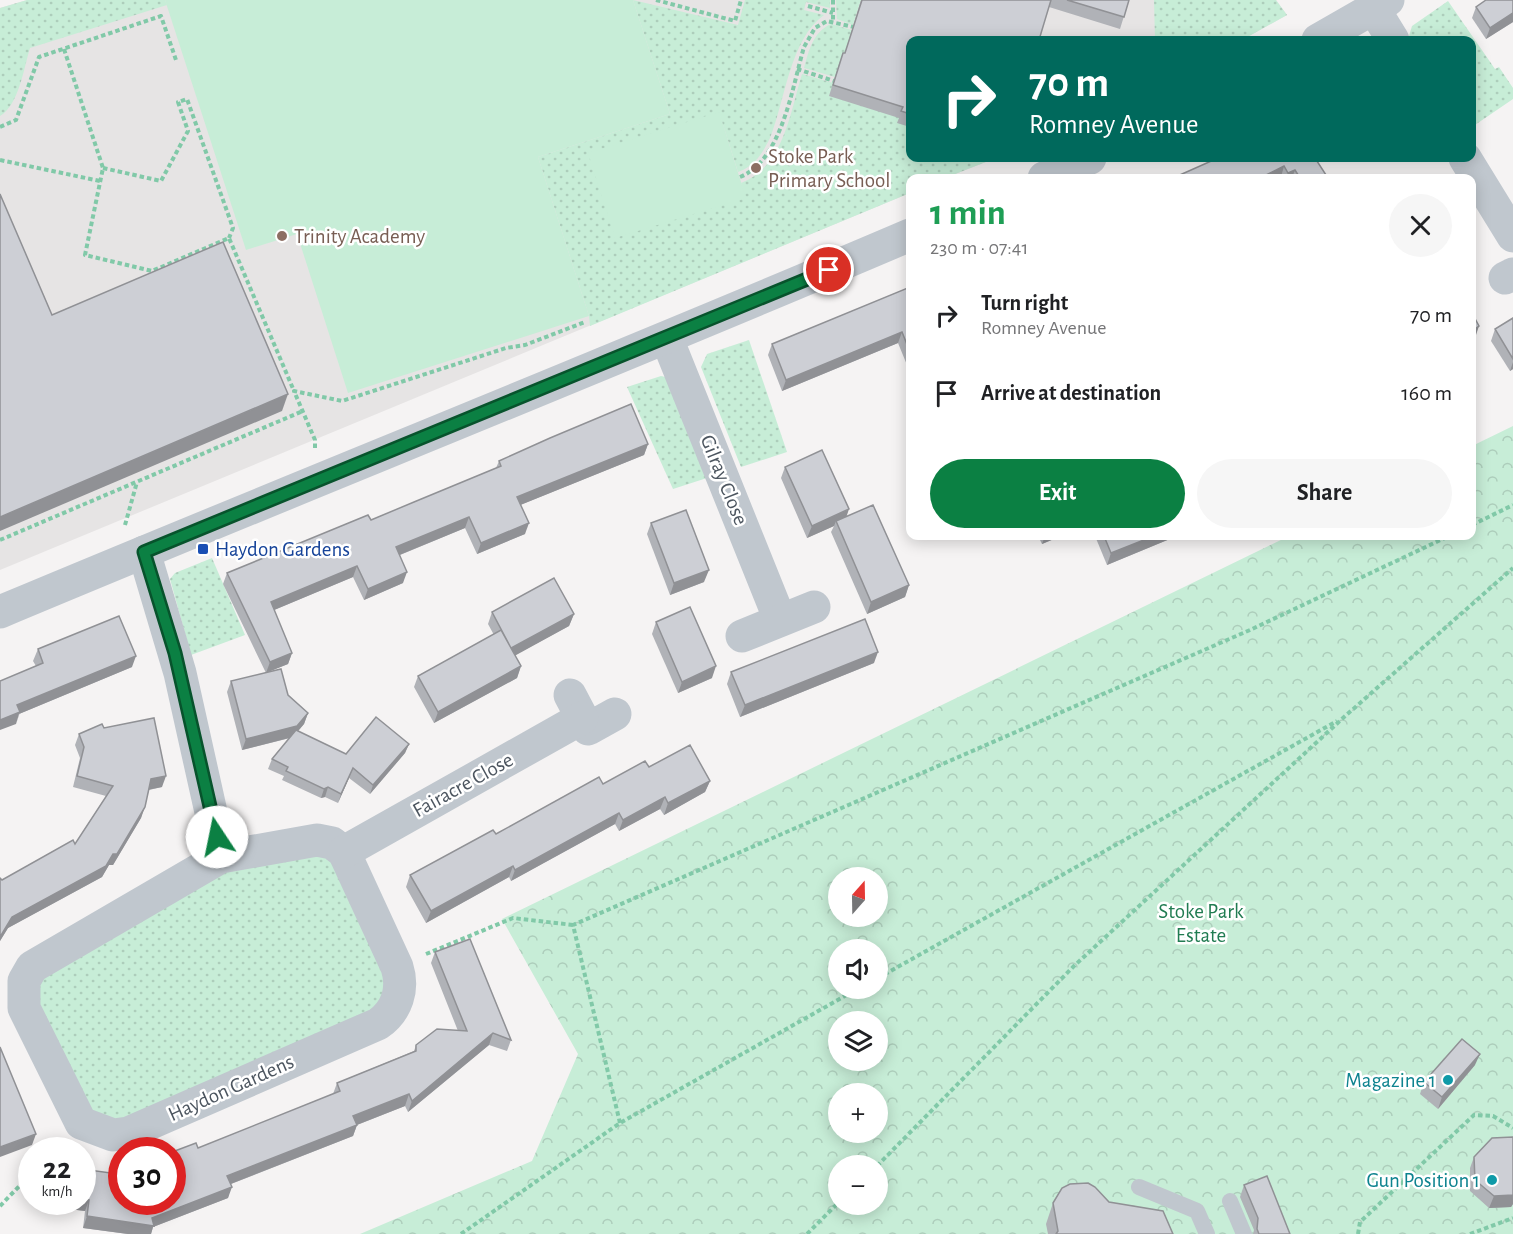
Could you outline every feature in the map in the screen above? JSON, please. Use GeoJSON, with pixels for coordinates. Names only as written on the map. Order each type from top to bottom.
{"type":"FeatureCollection","features":[{"type":"Feature","properties":{"kind":"street"},"geometry":{"type":"LineString","coordinates":[[1325,36],[1381,5],[1393,36]]}},
{"type":"Feature","properties":{"kind":"street"},"geometry":{"type":"LineString","coordinates":[[1053,174],[1081,162]]}},
{"type":"Feature","properties":{"kind":"street"},"geometry":{"type":"LineString","coordinates":[[1476,176],[1513,236]]}},
{"type":"Feature","properties":{"kind":"street"},"geometry":{"type":"LineString","coordinates":[[0,612],[667,339],[906,237]]}},
{"type":"Feature","properties":{"kind":"street","name":"Gilray Close"},"geometry":{"type":"LineString","coordinates":[[667,339],[780,620]]}},
{"type":"Feature","properties":{"kind":"street"},"geometry":{"type":"LineString","coordinates":[[144,552],[189,708],[221,857]]}},
{"type":"Feature","properties":{"kind":"street"},"geometry":{"type":"LineString","coordinates":[[742,636],[814,607]]}},
{"type":"Feature","properties":{"kind":"street","name":"Fairacre Close"},"geometry":{"type":"LineString","coordinates":[[344,852],[576,707],[588,729],[615,714]]}},
{"type":"Feature","properties":{"kind":"street","name":"Haydon Gardens"},"geometry":{"type":"LineString","coordinates":[[317,840],[332,843],[344,852],[397,967],[400,987],[397,1000],[391,1012],[378,1024],[128,1133],[112,1135],[87,1127],[76,1116],[24,1008],[22,991],[27,973],[38,961],[221,857],[317,840]]}},
{"type":"Feature","properties":{"kind":"lane"},"geometry":{"type":"LineString","coordinates":[[1138,1187],[1197,1211],[1207,1234]]}},
{"type":"Feature","properties":{"kind":"lane"},"geometry":{"type":"LineString","coordinates":[[1230,1201],[1244,1234]]}},
{"type":"Feature","properties":{"kind":"path"},"geometry":{"type":"LineString","coordinates":[[656,0],[735,21],[741,0]]}},
{"type":"Feature","properties":{"kind":"path"},"geometry":{"type":"LineString","coordinates":[[833,0],[833,21]]}},
{"type":"Feature","properties":{"kind":"path"},"geometry":{"type":"LineString","coordinates":[[808,6],[833,13]]}},
{"type":"Feature","properties":{"kind":"path"},"geometry":{"type":"LineString","coordinates":[[0,127],[16,120],[39,57],[161,16],[176,60]]}},
{"type":"Feature","properties":{"kind":"path"},"geometry":{"type":"LineString","coordinates":[[740,177],[760,165],[770,151],[780,128],[797,69],[811,33],[823,23],[833,21],[867,31]]}},
{"type":"Feature","properties":{"kind":"path"},"geometry":{"type":"LineString","coordinates":[[64,49],[103,168],[85,255],[152,271],[229,238]]}},
{"type":"Feature","properties":{"kind":"path"},"geometry":{"type":"LineString","coordinates":[[797,69],[834,81]]}},
{"type":"Feature","properties":{"kind":"path"},"geometry":{"type":"LineString","coordinates":[[103,168],[161,181],[188,131],[178,102],[187,99],[233,228],[229,238],[315,440],[313,482]]}},
{"type":"Feature","properties":{"kind":"path"},"geometry":{"type":"LineString","coordinates":[[0,160],[100,181]]}},
{"type":"Feature","properties":{"kind":"path"},"geometry":{"type":"LineString","coordinates":[[294,391],[342,401],[506,348],[525,345],[585,322]]}},
{"type":"Feature","properties":{"kind":"path"},"geometry":{"type":"LineString","coordinates":[[0,540],[303,411]]}},
{"type":"Feature","properties":{"kind":"path"},"geometry":{"type":"LineString","coordinates":[[128,514],[137,482]]}},
{"type":"Feature","properties":{"kind":"path"},"geometry":{"type":"LineString","coordinates":[[1476,523],[1513,505]]}},
{"type":"Feature","properties":{"kind":"path"},"geometry":{"type":"LineString","coordinates":[[397,967],[513,918],[573,925],[1250,630],[1441,540]]}},
{"type":"Feature","properties":{"kind":"path"},"geometry":{"type":"LineString","coordinates":[[888,1155],[1074,966],[1343,718],[1513,568]]}},
{"type":"Feature","properties":{"kind":"path"},"geometry":{"type":"LineString","coordinates":[[888,972],[1343,718]]}},
{"type":"Feature","properties":{"kind":"path"},"geometry":{"type":"LineString","coordinates":[[573,925],[620,1123]]}},
{"type":"Feature","properties":{"kind":"path"},"geometry":{"type":"LineString","coordinates":[[461,1234],[620,1123],[840,999]]}},
{"type":"Feature","properties":{"kind":"path"},"geometry":{"type":"LineString","coordinates":[[1358,1234],[1360,1222],[1474,1115],[1493,1116],[1513,1128]]}},
{"type":"Feature","properties":{"kind":"path"},"geometry":{"type":"LineString","coordinates":[[0,1206],[18,1187]]}},
{"type":"Feature","properties":{"kind":"path"},"geometry":{"type":"LineString","coordinates":[[807,1234],[828,1213]]}},
{"type":"Feature","properties":{"kind":"path"},"geometry":{"type":"LineString","coordinates":[[1470,1234],[1513,1218]]}},
{"type":"Feature","properties":{"kind":"shaded area","name":"Trinity Academy"},"geometry":{"type":"Polygon","coordinates":[[[27,0],[1276,0],[1287,15],[1249,36],[906,36],[906,162],[986,162],[955,174],[906,174],[906,195],[0,570],[0,8],[27,0]]]}},
{"type":"Feature","properties":{"kind":"green space"},"geometry":{"type":"Polygon","coordinates":[[[27,0],[165,0],[167,5],[30,48],[16,95],[0,116],[0,8],[27,0]]]}},
{"type":"Feature","properties":{"kind":"green space"},"geometry":{"type":"Polygon","coordinates":[[[165,0],[633,0],[670,114],[538,157],[589,316],[348,393],[297,234],[246,250],[165,0]]]}},
{"type":"Feature","properties":{"kind":"green space","name":"Stoke Park Primary School"},"geometry":{"type":"Polygon","coordinates":[[[633,0],[738,25],[745,0],[830,0],[830,8],[806,2],[804,10],[824,15],[803,39],[767,144],[753,163],[738,172],[719,112],[745,198],[741,183],[767,165],[776,152],[789,121],[802,74],[833,83],[829,96],[835,77],[804,68],[816,37],[831,24],[906,46],[906,162],[986,162],[955,174],[906,174],[906,195],[590,326],[589,316],[538,157],[670,114],[633,0]]]}},
{"type":"Feature","properties":{"kind":"green space"},"geometry":{"type":"Polygon","coordinates":[[[836,0],[861,0],[853,25],[837,19],[836,0]]]}},
{"type":"Feature","properties":{"kind":"green space"},"geometry":{"type":"Polygon","coordinates":[[[1154,0],[1276,0],[1287,15],[1249,36],[1155,36],[1154,0]]]}},
{"type":"Feature","properties":{"kind":"green space"},"geometry":{"type":"Polygon","coordinates":[[[1448,1],[1472,36],[1409,36],[1412,26],[1448,1]]]}},
{"type":"Feature","properties":{"kind":"green space"},"geometry":{"type":"Polygon","coordinates":[[[1476,42],[1495,69],[1499,67],[1513,88],[1513,99],[1476,124],[1476,42]]]}},
{"type":"Feature","properties":{"kind":"green space"},"geometry":{"type":"Polygon","coordinates":[[[719,112],[746,198],[615,238],[588,153],[719,112]]]}},
{"type":"Feature","properties":{"kind":"green space"},"geometry":{"type":"Polygon","coordinates":[[[749,340],[787,452],[741,467],[701,367],[707,354],[749,340]]]}},
{"type":"Feature","properties":{"kind":"green space"},"geometry":{"type":"Polygon","coordinates":[[[661,376],[665,377],[710,477],[673,489],[627,387],[661,376]]]}},
{"type":"Feature","properties":{"kind":"green space","name":"Stoke Park Estate"},"geometry":{"type":"Polygon","coordinates":[[[1513,426],[1513,1234],[360,1234],[532,1161],[578,1054],[502,919],[1281,540],[1476,540],[1476,444],[1513,426]]]}},
{"type":"Feature","properties":{"kind":"green space"},"geometry":{"type":"Polygon","coordinates":[[[212,558],[245,635],[191,655],[170,579],[175,573],[212,558]]]}},
{"type":"Feature","properties":{"kind":"green space"},"geometry":{"type":"Polygon","coordinates":[[[329,854],[386,973],[380,1006],[126,1120],[88,1114],[35,997],[42,976],[235,865],[329,854]]]}},
{"type":"Feature","properties":{"kind":"building"},"geometry":{"type":"Polygon","coordinates":[[[862,0],[1051,0],[1040,36],[906,36],[906,113],[901,111],[903,107],[833,85],[843,53],[845,53],[862,0]]]}},
{"type":"Feature","properties":{"kind":"building"},"geometry":{"type":"Polygon","coordinates":[[[1067,0],[1129,0],[1124,17],[1067,0]]]}},
{"type":"Feature","properties":{"kind":"building"},"geometry":{"type":"Polygon","coordinates":[[[1486,0],[1513,0],[1513,13],[1490,28],[1476,7],[1486,0]]]}},
{"type":"Feature","properties":{"kind":"building"},"geometry":{"type":"Polygon","coordinates":[[[1209,162],[1318,162],[1325,174],[1298,174],[1295,170],[1288,173],[1284,166],[1268,174],[1182,174],[1209,162]]]}},
{"type":"Feature","properties":{"kind":"building"},"geometry":{"type":"Polygon","coordinates":[[[0,194],[52,315],[223,242],[288,394],[0,517],[0,194]]]}},
{"type":"Feature","properties":{"kind":"building"},"geometry":{"type":"Polygon","coordinates":[[[906,289],[906,342],[902,332],[786,380],[772,344],[906,289]]]}},
{"type":"Feature","properties":{"kind":"building"},"geometry":{"type":"Polygon","coordinates":[[[1513,318],[1513,359],[1495,329],[1513,318]]]}},
{"type":"Feature","properties":{"kind":"building"},"geometry":{"type":"Polygon","coordinates":[[[631,404],[648,444],[517,497],[529,523],[481,543],[469,517],[396,547],[407,572],[368,589],[357,566],[271,602],[292,653],[270,662],[227,573],[368,515],[371,520],[501,466],[499,461],[631,404]]]}},
{"type":"Feature","properties":{"kind":"building"},"geometry":{"type":"Polygon","coordinates":[[[822,450],[849,509],[812,526],[785,467],[822,450]]]}},
{"type":"Feature","properties":{"kind":"building"},"geometry":{"type":"Polygon","coordinates":[[[873,505],[909,585],[871,602],[836,521],[873,505]]]}},
{"type":"Feature","properties":{"kind":"building"},"geometry":{"type":"Polygon","coordinates":[[[686,510],[709,570],[674,583],[651,523],[686,510]]]}},
{"type":"Feature","properties":{"kind":"building"},"geometry":{"type":"Polygon","coordinates":[[[1106,540],[1144,540],[1111,553],[1106,540]]]}},
{"type":"Feature","properties":{"kind":"building"},"geometry":{"type":"Polygon","coordinates":[[[554,578],[574,614],[511,648],[492,612],[554,578]]]}},
{"type":"Feature","properties":{"kind":"building"},"geometry":{"type":"Polygon","coordinates":[[[690,607],[716,666],[682,682],[656,622],[690,607]]]}},
{"type":"Feature","properties":{"kind":"building"},"geometry":{"type":"Polygon","coordinates":[[[119,616],[136,656],[17,705],[20,712],[0,720],[0,681],[43,663],[38,649],[119,616]]]}},
{"type":"Feature","properties":{"kind":"building"},"geometry":{"type":"Polygon","coordinates":[[[865,619],[878,652],[745,705],[731,672],[865,619]]]}},
{"type":"Feature","properties":{"kind":"building"},"geometry":{"type":"Polygon","coordinates":[[[501,630],[521,666],[438,712],[418,676],[501,630]]]}},
{"type":"Feature","properties":{"kind":"building"},"geometry":{"type":"Polygon","coordinates":[[[281,669],[288,695],[308,713],[297,726],[246,739],[231,681],[281,669]]]}},
{"type":"Feature","properties":{"kind":"building"},"geometry":{"type":"Polygon","coordinates":[[[376,717],[409,744],[373,785],[353,768],[341,794],[328,787],[324,789],[286,771],[288,767],[272,759],[296,730],[346,754],[376,717]]]}},
{"type":"Feature","properties":{"kind":"building"},"geometry":{"type":"Polygon","coordinates":[[[154,718],[166,776],[151,779],[145,807],[117,854],[113,854],[106,866],[12,917],[0,937],[0,878],[2,880],[73,840],[75,844],[113,786],[77,776],[84,747],[79,734],[102,724],[104,728],[154,718]]]}},
{"type":"Feature","properties":{"kind":"building"},"geometry":{"type":"Polygon","coordinates":[[[690,745],[710,781],[668,803],[665,797],[623,820],[619,813],[515,870],[513,866],[431,911],[410,875],[493,830],[496,834],[599,777],[603,784],[645,761],[649,767],[690,745]]]}},
{"type":"Feature","properties":{"kind":"building"},"geometry":{"type":"Polygon","coordinates":[[[470,939],[511,1040],[493,1033],[412,1101],[409,1094],[353,1116],[357,1125],[227,1176],[232,1187],[186,1205],[186,1147],[196,1143],[198,1148],[340,1091],[337,1083],[416,1051],[416,1045],[437,1029],[467,1031],[435,952],[470,939]]]}},
{"type":"Feature","properties":{"kind":"building","name":"Magazine 1"},"geometry":{"type":"Polygon","coordinates":[[[1462,1039],[1480,1054],[1442,1097],[1424,1082],[1462,1039]]]}},
{"type":"Feature","properties":{"kind":"building"},"geometry":{"type":"Polygon","coordinates":[[[0,1047],[36,1134],[18,1137],[18,1140],[0,1147],[0,1047]]]}},
{"type":"Feature","properties":{"kind":"building","name":"Gun Position 1"},"geometry":{"type":"Polygon","coordinates":[[[1513,1137],[1513,1195],[1494,1196],[1475,1180],[1474,1157],[1492,1138],[1513,1137]]]}},
{"type":"Feature","properties":{"kind":"building"},"geometry":{"type":"Polygon","coordinates":[[[96,1171],[108,1173],[108,1215],[160,1215],[152,1218],[154,1226],[87,1216],[96,1215],[96,1171]]]}},
{"type":"Feature","properties":{"kind":"building"},"geometry":{"type":"Polygon","coordinates":[[[1267,1176],[1290,1234],[1259,1234],[1257,1229],[1258,1218],[1244,1185],[1267,1176]]]}},
{"type":"Feature","properties":{"kind":"building"},"geometry":{"type":"Polygon","coordinates":[[[1088,1183],[1109,1202],[1163,1211],[1173,1234],[1056,1234],[1058,1231],[1053,1203],[1062,1188],[1070,1184],[1088,1183]]]}},
{"type":"Feature","properties":{"kind":"place","name":"Stoke Park Primary School"},"geometry":{"type":"Point","coordinates":[756,168]}},
{"type":"Feature","properties":{"kind":"place","name":"Trinity Academy"},"geometry":{"type":"Point","coordinates":[282,236]}},
{"type":"Feature","properties":{"kind":"place","name":"Haydon Gardens"},"geometry":{"type":"Point","coordinates":[203,549]}},
{"type":"Feature","properties":{"kind":"place","name":"Magazine 1"},"geometry":{"type":"Point","coordinates":[1448,1080]}},
{"type":"Feature","properties":{"kind":"place","name":"Gun Position 1"},"geometry":{"type":"Point","coordinates":[1492,1180]}},
{"type":"Feature","properties":{"kind":"route"},"geometry":{"type":"LineString","coordinates":[[217,837],[195,731],[162,606],[144,552],[374,456],[667,339],[829,270]]}}]}
